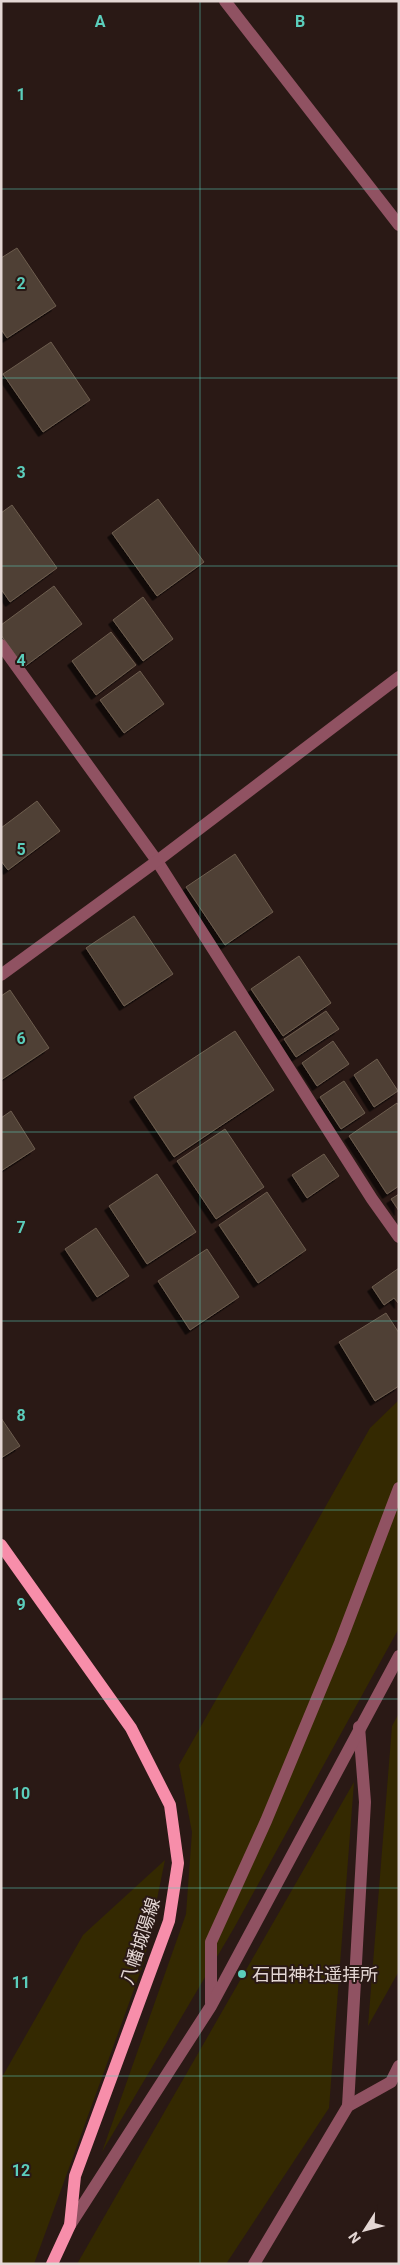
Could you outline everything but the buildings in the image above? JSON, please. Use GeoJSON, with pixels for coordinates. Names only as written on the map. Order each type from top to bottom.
{"type":"FeatureCollection","features":[{"type":"Feature","properties":{"kind":"main road","name":"八幡城陽線"},"geometry":{"type":"LineString","coordinates":[[1,1545],[130,1728],[170,1805],[178,1863],[169,1921],[76,2176],[70,2225],[52,2264]]}},
{"type":"Feature","properties":{"kind":"street"},"geometry":{"type":"LineString","coordinates":[[225,1],[399,225]]}},
{"type":"Feature","properties":{"kind":"street"},"geometry":{"type":"LineString","coordinates":[[1,645],[157,861],[372,1199],[399,1237]]}},
{"type":"Feature","properties":{"kind":"street"},"geometry":{"type":"LineString","coordinates":[[1,975],[157,861],[399,677]]}},
{"type":"Feature","properties":{"kind":"street"},"geometry":{"type":"LineString","coordinates":[[211,2006],[212,1942],[266,1821],[340,1643],[399,1488]]}},
{"type":"Feature","properties":{"kind":"street"},"geometry":{"type":"LineString","coordinates":[[70,2225],[211,2006],[359,1727],[399,1656]]}},
{"type":"Feature","properties":{"kind":"street"},"geometry":{"type":"LineString","coordinates":[[254,2264],[348,2106],[365,1802],[359,1727]]}},
{"type":"Feature","properties":{"kind":"street"},"geometry":{"type":"LineString","coordinates":[[348,2106],[391,2082],[399,2066]]}},
{"type":"Feature","properties":{"kind":"shaded area"},"geometry":{"type":"Polygon","coordinates":[[[399,1400],[399,1628],[234,1928],[102,2152],[186,1914],[192,1832],[179,1765],[370,1428],[399,1400]]]}},
{"type":"Feature","properties":{"kind":"shaded area"},"geometry":{"type":"Polygon","coordinates":[[[399,1713],[399,1971],[368,2026],[392,1726],[399,1713]]]}},
{"type":"Feature","properties":{"kind":"shaded area"},"geometry":{"type":"Polygon","coordinates":[[[354,1782],[329,2108],[226,2264],[77,2264],[354,1782]]]}},
{"type":"Feature","properties":{"kind":"shaded area"},"geometry":{"type":"Polygon","coordinates":[[[165,1860],[144,1962],[34,2264],[1,2264],[1,2079],[83,1935],[165,1860]]]}},
{"type":"Feature","properties":{"kind":"place","name":"石田神社遥拝所"},"geometry":{"type":"Point","coordinates":[242,1974]}}]}
